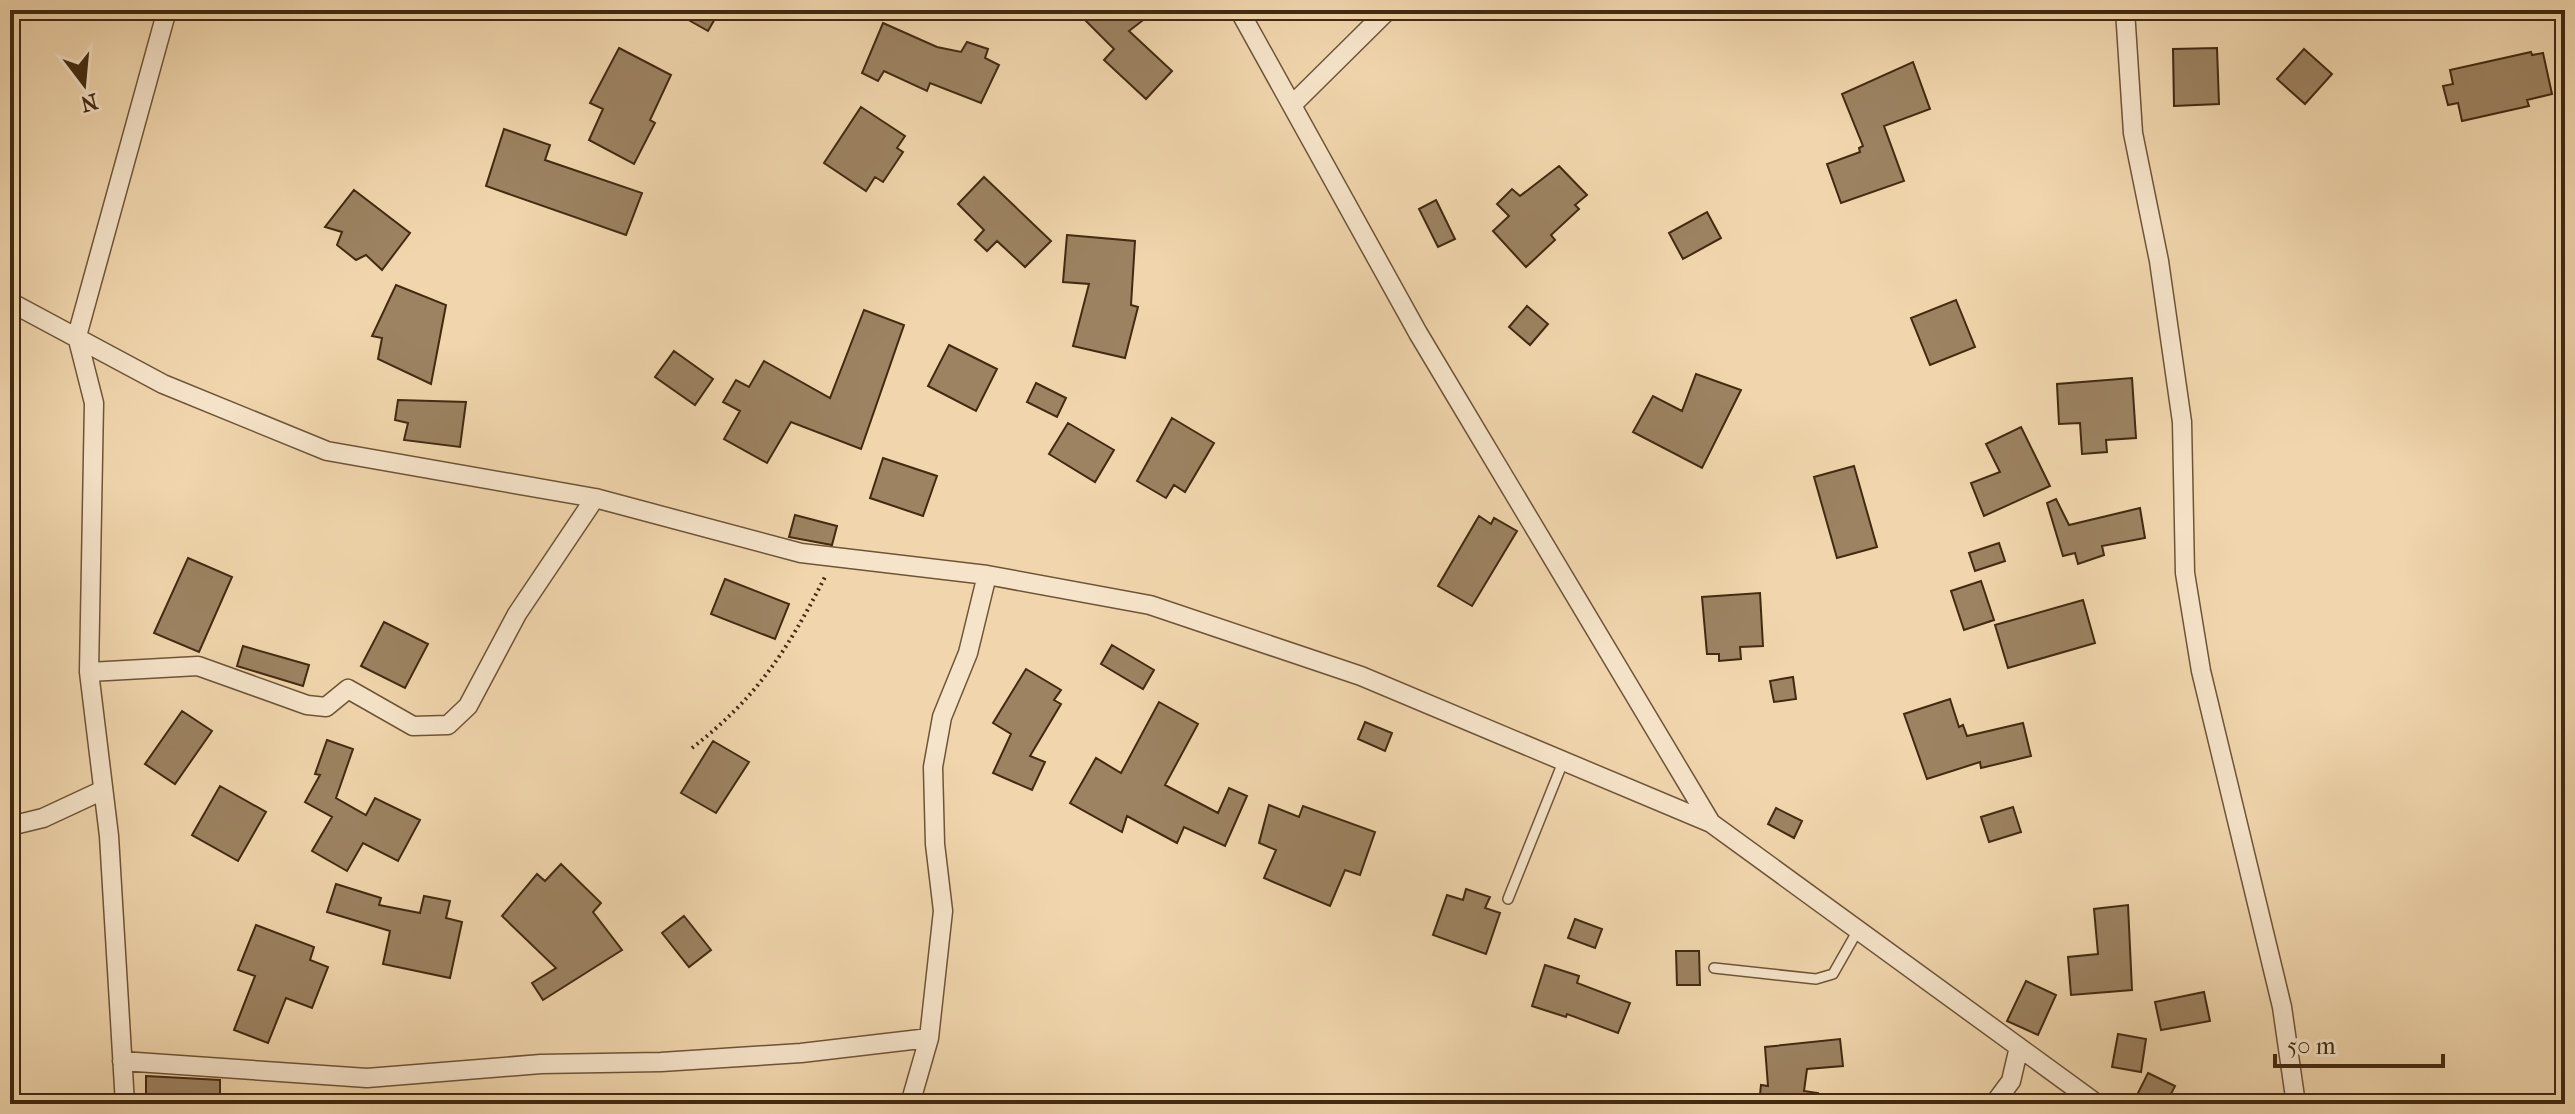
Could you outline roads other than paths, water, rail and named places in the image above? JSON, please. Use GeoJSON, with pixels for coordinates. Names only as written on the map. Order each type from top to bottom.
{"type":"FeatureCollection","features":[{"type":"Feature","properties":{"kind":"street"},"geometry":{"type":"LineString","coordinates":[[125,1104],[109,836],[101,791],[89,672],[94,403],[77,336],[167,10]]}},
{"type":"Feature","properties":{"kind":"street"},"geometry":{"type":"LineString","coordinates":[[1239,10],[1418,333],[1711,823]]}},
{"type":"Feature","properties":{"kind":"street"},"geometry":{"type":"LineString","coordinates":[[1293,104],[1388,10]]}},
{"type":"Feature","properties":{"kind":"street"},"geometry":{"type":"LineString","coordinates":[[2125,10],[2133,133],[2159,261],[2182,422],[2185,573],[2201,671],[2282,1007],[2296,1104]]}},
{"type":"Feature","properties":{"kind":"street"},"geometry":{"type":"LineString","coordinates":[[10,302],[163,384],[327,451],[595,498],[801,553],[987,575],[1150,605],[1361,676],[1711,823],[2097,1104]]}},
{"type":"Feature","properties":{"kind":"street"},"geometry":{"type":"LineString","coordinates":[[89,672],[198,666],[307,705],[326,707],[348,689],[413,726],[448,725],[468,706],[517,614],[595,498]]}},
{"type":"Feature","properties":{"kind":"street"},"geometry":{"type":"LineString","coordinates":[[910,1104],[929,1038],[943,911],[935,844],[933,767],[942,717],[968,653],[987,575]]}},
{"type":"Feature","properties":{"kind":"street"},"geometry":{"type":"LineString","coordinates":[[10,826],[43,818],[101,791]]}},
{"type":"Feature","properties":{"kind":"street"},"geometry":{"type":"LineString","coordinates":[[122,1061],[367,1078],[554,1063],[661,1062],[801,1053],[929,1038]]}},
{"type":"Feature","properties":{"kind":"street"},"geometry":{"type":"LineString","coordinates":[[1994,1104],[2011,1081],[2019,1047]]}},
{"type":"Feature","properties":{"kind":"lane"},"geometry":{"type":"LineString","coordinates":[[1508,899],[1563,762]]}},
{"type":"Feature","properties":{"kind":"lane"},"geometry":{"type":"LineString","coordinates":[[1714,968],[1816,979],[1833,974],[1858,930]]}}]}
